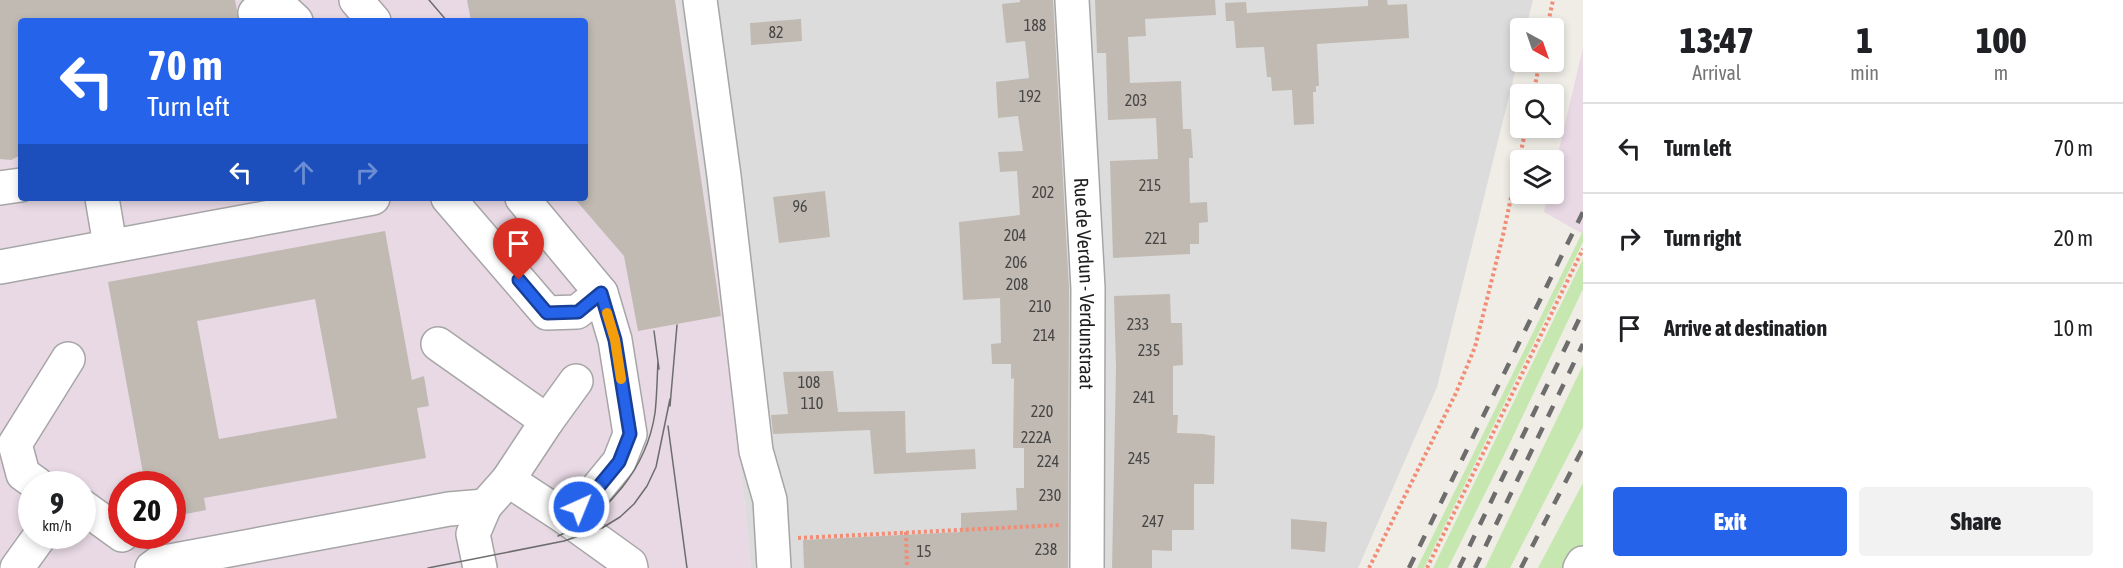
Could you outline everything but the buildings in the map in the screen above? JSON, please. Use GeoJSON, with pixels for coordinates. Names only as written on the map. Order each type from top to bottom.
{"type":"FeatureCollection","features":[{"type":"Feature","properties":{"kind":"street"},"geometry":{"type":"LineString","coordinates":[[356,0],[371,18]]}},
{"type":"Feature","properties":{"kind":"street"},"geometry":{"type":"LineString","coordinates":[[700,0],[724,176],[756,452],[770,500],[773,554]]}},
{"type":"Feature","properties":{"kind":"street","name":"Rue de Verdun - Verdunstraat"},"geometry":{"type":"LineString","coordinates":[[1072,0],[1088,288],[1087,568]]}},
{"type":"Feature","properties":{"kind":"street"},"geometry":{"type":"LineString","coordinates":[[255,11],[282,8],[293,18]]}},
{"type":"Feature","properties":{"kind":"street"},"geometry":{"type":"LineString","coordinates":[[0,188],[18,185]]}},
{"type":"Feature","properties":{"kind":"street"},"geometry":{"type":"LineString","coordinates":[[103,201],[110,245]]}},
{"type":"Feature","properties":{"kind":"street"},"geometry":{"type":"LineString","coordinates":[[0,267],[356,201]]}},
{"type":"Feature","properties":{"kind":"street"},"geometry":{"type":"LineString","coordinates":[[451,201],[547,313],[578,312],[601,293]]}},
{"type":"Feature","properties":{"kind":"street"},"geometry":{"type":"LineString","coordinates":[[524,201],[601,293],[615,340],[630,434],[619,462],[591,496],[566,518]]}},
{"type":"Feature","properties":{"kind":"street"},"geometry":{"type":"LineString","coordinates":[[438,344],[547,422]]}},
{"type":"Feature","properties":{"kind":"street"},"geometry":{"type":"LineString","coordinates":[[22,471],[15,444],[68,359]]}},
{"type":"Feature","properties":{"kind":"street"},"geometry":{"type":"LineString","coordinates":[[480,568],[473,534],[485,506],[508,480],[576,381]]}},
{"type":"Feature","properties":{"kind":"street"},"geometry":{"type":"LineString","coordinates":[[508,480],[566,518],[630,564],[631,568]]}},
{"type":"Feature","properties":{"kind":"street"},"geometry":{"type":"LineString","coordinates":[[137,549],[156,566],[449,509],[485,506]]}},
{"type":"Feature","properties":{"kind":"street"},"geometry":{"type":"LineString","coordinates":[[17,568],[31,549]]}},
{"type":"Feature","properties":{"kind":"street"},"geometry":{"type":"LineString","coordinates":[[1580,568],[1583,563]]}},
{"type":"Feature","properties":{"kind":"path"},"geometry":{"type":"LineString","coordinates":[[1549,18],[1553,0]]}},
{"type":"Feature","properties":{"kind":"path"},"geometry":{"type":"LineString","coordinates":[[1369,568],[1456,393],[1475,347],[1524,138]]}},
{"type":"Feature","properties":{"kind":"path"},"geometry":{"type":"LineString","coordinates":[[1427,568],[1583,249]]}},
{"type":"Feature","properties":{"kind":"path"},"geometry":{"type":"LineString","coordinates":[[773,554],[906,532],[1088,524]]}},
{"type":"Feature","properties":{"kind":"path"},"geometry":{"type":"LineString","coordinates":[[906,532],[907,568]]}},
{"type":"Feature","properties":{"kind":"shaded area"},"geometry":{"type":"Polygon","coordinates":[[[0,0],[677,0],[723,316],[721,320],[734,397],[751,568],[0,568],[0,0]]]}},
{"type":"Feature","properties":{"kind":"shaded area"},"geometry":{"type":"Polygon","coordinates":[[[677,0],[1533,0],[1528,18],[1510,18],[1510,72],[1515,72],[1512,84],[1510,84],[1510,92],[1437,387],[1358,568],[751,568],[734,397],[721,320],[723,316],[677,0]]]}},
{"type":"Feature","properties":{"kind":"shaded area"},"geometry":{"type":"Polygon","coordinates":[[[1583,48],[1583,234],[1544,212],[1546,204],[1564,204],[1564,150],[1559,150],[1562,138],[1564,138],[1564,128],[1583,48]]]}},
{"type":"Feature","properties":{"kind":"green space"},"geometry":{"type":"Polygon","coordinates":[[[1583,231],[1583,242],[1424,568],[1417,568],[1583,231]]]}},
{"type":"Feature","properties":{"kind":"green space"},"geometry":{"type":"Polygon","coordinates":[[[1583,259],[1583,289],[1508,447],[1448,568],[1433,568],[1583,259]]]}},
{"type":"Feature","properties":{"kind":"green space"},"geometry":{"type":"Polygon","coordinates":[[[1583,365],[1583,427],[1510,568],[1485,568],[1583,365]]]}},
{"type":"Feature","properties":{"kind":"green space"},"geometry":{"type":"Polygon","coordinates":[[[1583,483],[1583,556],[1576,568],[1538,568],[1583,483]]]}},
{"type":"Feature","properties":{"kind":"tram line"},"geometry":{"type":"LineString","coordinates":[[429,0],[444,18]]}},
{"type":"Feature","properties":{"kind":"tram line"},"geometry":{"type":"LineString","coordinates":[[670,406],[677,325]]}},
{"type":"Feature","properties":{"kind":"tram line"},"geometry":{"type":"LineString","coordinates":[[654,331],[659,369]]}},
{"type":"Feature","properties":{"kind":"tram line"},"geometry":{"type":"LineString","coordinates":[[558,536],[576,527],[609,503],[634,470],[651,433],[657,394],[658,361]]}},
{"type":"Feature","properties":{"kind":"tram line"},"geometry":{"type":"LineString","coordinates":[[428,568],[564,541],[602,528],[620,517],[634,504],[647,486],[656,467],[670,399]]}},
{"type":"Feature","properties":{"kind":"tram line"},"geometry":{"type":"LineString","coordinates":[[668,426],[687,568]]}},
{"type":"Feature","properties":{"kind":"railway"},"geometry":{"type":"LineString","coordinates":[[1409,568],[1583,212]]}},
{"type":"Feature","properties":{"kind":"railway"},"geometry":{"type":"LineString","coordinates":[[1459,568],[1583,311]]}},
{"type":"Feature","properties":{"kind":"railway"},"geometry":{"type":"LineString","coordinates":[[1475,568],[1583,344]]}},
{"type":"Feature","properties":{"kind":"railway"},"geometry":{"type":"LineString","coordinates":[[1521,568],[1583,448]]}},
{"type":"Feature","properties":{"kind":"slow traffic"},"geometry":{"type":"LineString","coordinates":[[607,313],[615,340],[621,379]]}},
{"type":"Feature","properties":{"kind":"route"},"geometry":{"type":"LineString","coordinates":[[519,280],[547,313],[578,312],[601,293],[615,340],[630,434],[619,462],[579,507]]}}]}
